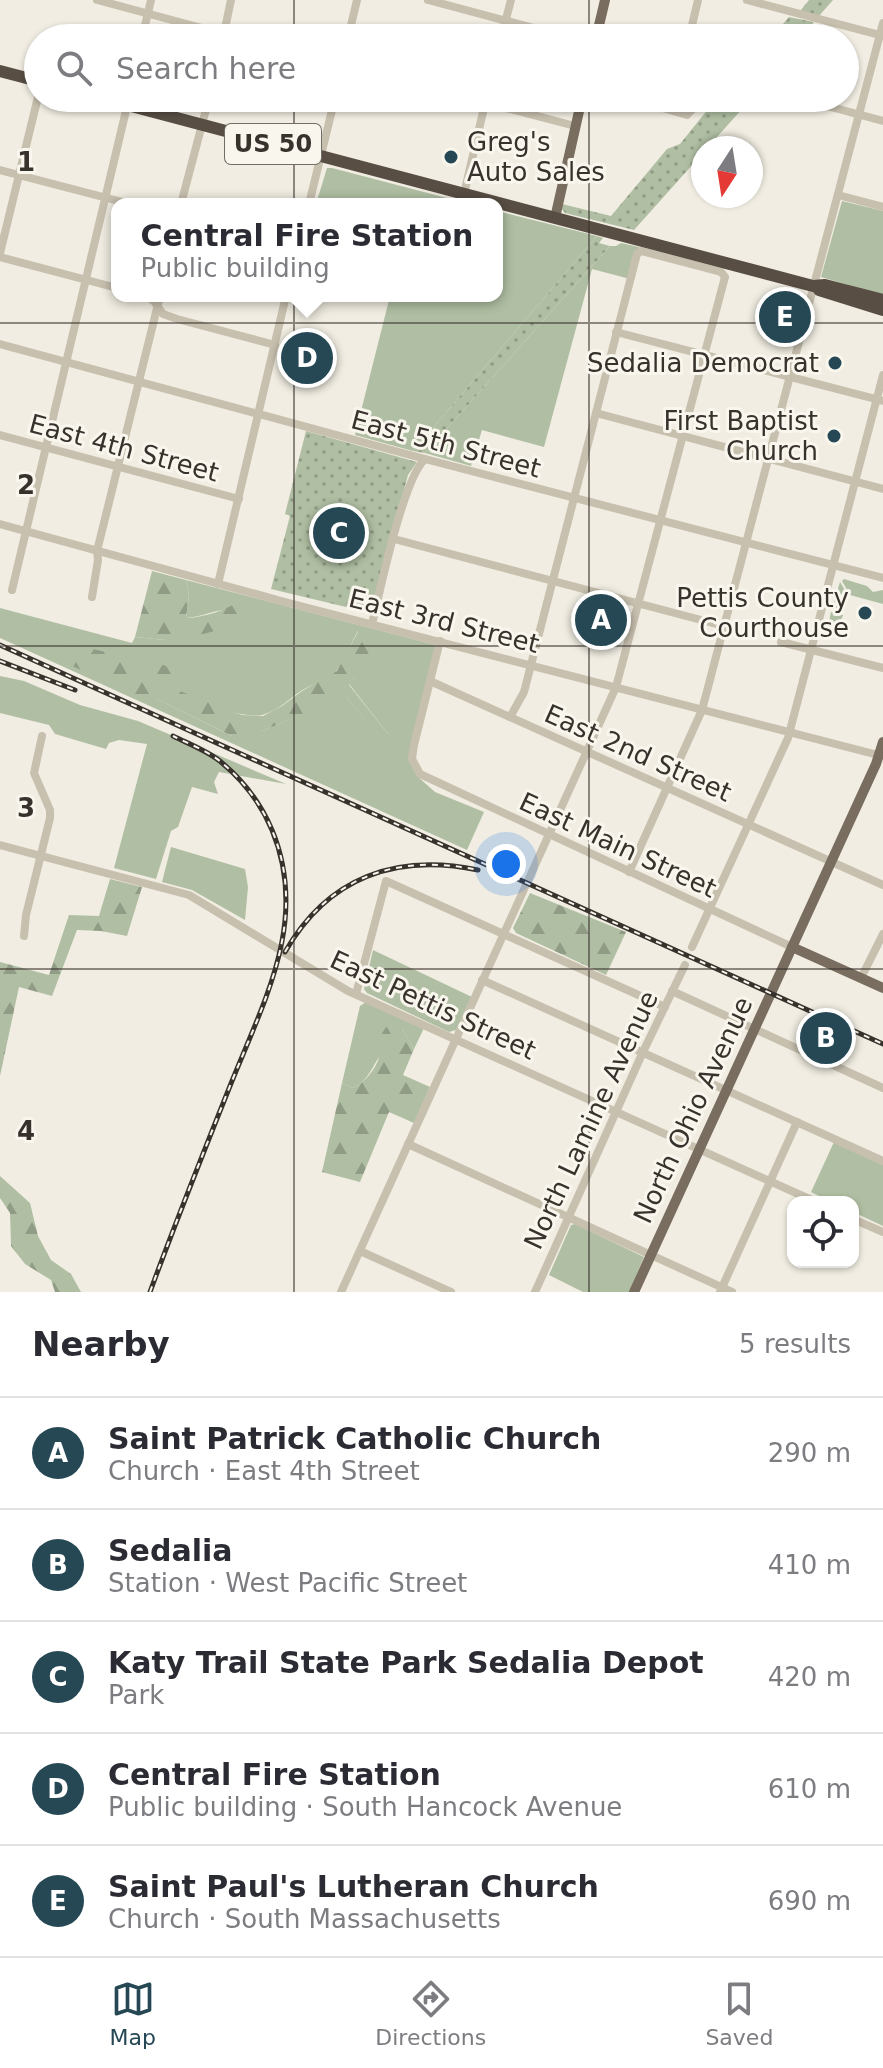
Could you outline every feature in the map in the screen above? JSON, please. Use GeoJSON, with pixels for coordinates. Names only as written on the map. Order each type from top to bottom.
{"type":"FeatureCollection","features":[{"type":"Feature","properties":{"kind":"highway"},"geometry":{"type":"LineString","coordinates":[[0,71],[24,77]]}},
{"type":"Feature","properties":{"kind":"highway","name":"US 50"},"geometry":{"type":"LineString","coordinates":[[161,112],[479,198]]}},
{"type":"Feature","properties":{"kind":"highway","name":"US 50"},"geometry":{"type":"LineString","coordinates":[[503,204],[813,286],[825,285],[883,300]]}},
{"type":"Feature","properties":{"kind":"highway","name":"US 50"},"geometry":{"type":"LineString","coordinates":[[813,286],[822,293],[883,310]]}},
{"type":"Feature","properties":{"kind":"main road"},"geometry":{"type":"LineString","coordinates":[[599,24],[605,0]]}},
{"type":"Feature","properties":{"kind":"main road"},"geometry":{"type":"LineString","coordinates":[[555,218],[578,112]]}},
{"type":"Feature","properties":{"kind":"main road","name":"North Ohio Avenue"},"geometry":{"type":"LineString","coordinates":[[634,1292],[881,756],[883,742]]}},
{"type":"Feature","properties":{"kind":"main road"},"geometry":{"type":"LineString","coordinates":[[792,947],[883,988]]}},
{"type":"Feature","properties":{"kind":"street"},"geometry":{"type":"LineString","coordinates":[[97,0],[182,24]]}},
{"type":"Feature","properties":{"kind":"street"},"geometry":{"type":"LineString","coordinates":[[146,24],[151,0]]}},
{"type":"Feature","properties":{"kind":"street"},"geometry":{"type":"LineString","coordinates":[[226,24],[231,0]]}},
{"type":"Feature","properties":{"kind":"street"},"geometry":{"type":"LineString","coordinates":[[351,24],[357,0]]}},
{"type":"Feature","properties":{"kind":"street"},"geometry":{"type":"LineString","coordinates":[[428,0],[517,24]]}},
{"type":"Feature","properties":{"kind":"street"},"geometry":{"type":"LineString","coordinates":[[504,24],[511,0]]}},
{"type":"Feature","properties":{"kind":"street"},"geometry":{"type":"LineString","coordinates":[[692,24],[698,0]]}},
{"type":"Feature","properties":{"kind":"street"},"geometry":{"type":"LineString","coordinates":[[747,0],[839,24]]}},
{"type":"Feature","properties":{"kind":"street"},"geometry":{"type":"LineString","coordinates":[[629,872],[702,710],[883,23]]}},
{"type":"Feature","properties":{"kind":"street"},"geometry":{"type":"LineString","coordinates":[[859,29],[881,35]]}},
{"type":"Feature","properties":{"kind":"street"},"geometry":{"type":"LineString","coordinates":[[34,112],[0,255],[111,286]]}},
{"type":"Feature","properties":{"kind":"street"},"geometry":{"type":"LineString","coordinates":[[12,590],[126,112]]}},
{"type":"Feature","properties":{"kind":"street"},"geometry":{"type":"LineString","coordinates":[[183,198],[205,112]]}},
{"type":"Feature","properties":{"kind":"street"},"geometry":{"type":"LineString","coordinates":[[310,198],[332,112]]}},
{"type":"Feature","properties":{"kind":"street"},"geometry":{"type":"LineString","coordinates":[[464,194],[483,112]]}},
{"type":"Feature","properties":{"kind":"street"},"geometry":{"type":"LineString","coordinates":[[527,112],[575,126]]}},
{"type":"Feature","properties":{"kind":"street"},"geometry":{"type":"LineString","coordinates":[[849,112],[883,121]]}},
{"type":"Feature","properties":{"kind":"street"},"geometry":{"type":"LineString","coordinates":[[0,170],[111,199]]}},
{"type":"Feature","properties":{"kind":"street"},"geometry":{"type":"LineString","coordinates":[[838,195],[883,207]]}},
{"type":"Feature","properties":{"kind":"street"},"geometry":{"type":"LineString","coordinates":[[341,1292],[616,687],[724,274],[638,252],[524,692],[510,717]]}},
{"type":"Feature","properties":{"kind":"street"},"geometry":{"type":"LineString","coordinates":[[154,302],[157,308],[177,319],[275,345]]}},
{"type":"Feature","properties":{"kind":"street"},"geometry":{"type":"LineString","coordinates":[[92,597],[97,551],[158,302]]}},
{"type":"Feature","properties":{"kind":"street"},"geometry":{"type":"LineString","coordinates":[[218,584],[285,302]]}},
{"type":"Feature","properties":{"kind":"street"},"geometry":{"type":"LineString","coordinates":[[616,332],[880,400]]}},
{"type":"Feature","properties":{"kind":"street","name":"East 5th Street"},"geometry":{"type":"LineString","coordinates":[[0,344],[258,415],[883,578]]}},
{"type":"Feature","properties":{"kind":"street"},"geometry":{"type":"LineString","coordinates":[[692,947],[790,731],[855,482],[880,400],[883,375]]}},
{"type":"Feature","properties":{"kind":"street"},"geometry":{"type":"LineString","coordinates":[[596,413],[883,489]]}},
{"type":"Feature","properties":{"kind":"street","name":"East 4th Street"},"geometry":{"type":"LineString","coordinates":[[0,435],[239,499]]}},
{"type":"Feature","properties":{"kind":"street"},"geometry":{"type":"LineString","coordinates":[[372,624],[414,474],[425,459]]}},
{"type":"Feature","properties":{"kind":"street","name":"East 3rd Street"},"geometry":{"type":"LineString","coordinates":[[0,524],[218,584],[881,756]]}},
{"type":"Feature","properties":{"kind":"street"},"geometry":{"type":"LineString","coordinates":[[394,539],[724,626]]}},
{"type":"Feature","properties":{"kind":"street"},"geometry":{"type":"LineString","coordinates":[[430,681],[440,641]]}},
{"type":"Feature","properties":{"kind":"street"},"geometry":{"type":"LineString","coordinates":[[781,642],[883,668]]}},
{"type":"Feature","properties":{"kind":"street","name":"East 2nd Street"},"geometry":{"type":"LineString","coordinates":[[430,681],[883,885]]}},
{"type":"Feature","properties":{"kind":"street","name":"East Main Street"},"geometry":{"type":"LineString","coordinates":[[430,681],[412,759],[426,779],[548,838],[792,947]]}},
{"type":"Feature","properties":{"kind":"street"},"geometry":{"type":"LineString","coordinates":[[24,936],[26,915],[50,818],[50,810],[34,773],[42,736]]}},
{"type":"Feature","properties":{"kind":"street","name":"East Pettis Street"},"geometry":{"type":"LineString","coordinates":[[0,845],[189,895],[356,994],[803,1196]]}},
{"type":"Feature","properties":{"kind":"street"},"geometry":{"type":"LineString","coordinates":[[356,994],[386,881],[665,1007]]}},
{"type":"Feature","properties":{"kind":"street"},"geometry":{"type":"LineString","coordinates":[[861,978],[883,934]]}},
{"type":"Feature","properties":{"kind":"street","name":"North Lamine Avenue"},"geometry":{"type":"LineString","coordinates":[[535,1292],[685,965]]}},
{"type":"Feature","properties":{"kind":"street"},"geometry":{"type":"LineString","coordinates":[[482,980],[883,1161]]}},
{"type":"Feature","properties":{"kind":"street"},"geometry":{"type":"LineString","coordinates":[[672,991],[883,1088]]}},
{"type":"Feature","properties":{"kind":"street"},"geometry":{"type":"LineString","coordinates":[[721,1290],[797,1122]]}},
{"type":"Feature","properties":{"kind":"street"},"geometry":{"type":"LineString","coordinates":[[408,1144],[721,1290],[732,1292]]}},
{"type":"Feature","properties":{"kind":"street"},"geometry":{"type":"LineString","coordinates":[[859,1222],[883,1232]]}},
{"type":"Feature","properties":{"kind":"street"},"geometry":{"type":"LineString","coordinates":[[360,1251],[451,1292]]}},
{"type":"Feature","properties":{"kind":"green space"},"geometry":{"type":"Polygon","coordinates":[[[809,0],[833,0],[819,16],[800,11],[809,0]]]}},
{"type":"Feature","properties":{"kind":"green space"},"geometry":{"type":"Polygon","coordinates":[[[789,17],[814,22],[812,24],[783,24],[789,17]]]}},
{"type":"Feature","properties":{"kind":"green space"},"geometry":{"type":"Polygon","coordinates":[[[706,112],[739,112],[718,136],[691,136],[691,166],[634,230],[565,213],[562,209],[562,204],[611,216],[667,149],[680,144],[706,112]]]}},
{"type":"Feature","properties":{"kind":"green space"},"geometry":{"type":"Polygon","coordinates":[[[327,168],[332,168],[447,198],[318,198],[327,168]]]}},
{"type":"Feature","properties":{"kind":"green space"},"geometry":{"type":"Polygon","coordinates":[[[842,201],[883,211],[883,295],[821,277],[842,201]]]}},
{"type":"Feature","properties":{"kind":"green space"},"geometry":{"type":"Polygon","coordinates":[[[503,212],[597,236],[413,451],[355,435],[388,302],[503,302],[503,212]]]}},
{"type":"Feature","properties":{"kind":"green space"},"geometry":{"type":"Polygon","coordinates":[[[597,236],[603,238],[599,243],[610,246],[425,453],[413,451],[597,236]]]}},
{"type":"Feature","properties":{"kind":"green space"},"geometry":{"type":"Polygon","coordinates":[[[621,243],[639,247],[630,279],[592,269],[544,447],[482,430],[471,466],[425,453],[610,246],[621,243]]]}},
{"type":"Feature","properties":{"kind":"green space"},"geometry":{"type":"Polygon","coordinates":[[[306,431],[417,462],[408,475],[371,613],[271,589],[290,516],[285,514],[306,431]]]}},
{"type":"Feature","properties":{"kind":"green space"},"geometry":{"type":"Polygon","coordinates":[[[152,571],[186,580],[189,595],[186,618],[214,613],[240,600],[248,609],[244,620],[234,626],[199,635],[165,640],[135,637],[152,571]]]}},
{"type":"Feature","properties":{"kind":"green space"},"geometry":{"type":"Polygon","coordinates":[[[186,580],[436,645],[414,754],[417,776],[435,792],[484,812],[467,850],[0,638],[0,608],[132,643],[135,637],[165,640],[229,609],[186,618],[189,595],[186,580]],[[358,631],[335,673],[270,712],[248,715],[199,700],[90,650],[70,644],[157,699],[232,736],[265,730],[341,697],[347,698],[388,746],[388,734],[349,684],[355,676],[358,631]]]}},
{"type":"Feature","properties":{"kind":"green space"},"geometry":{"type":"Polygon","coordinates":[[[842,581],[867,586],[873,592],[883,590],[883,604],[850,595],[842,581]]]}},
{"type":"Feature","properties":{"kind":"green space"},"geometry":{"type":"Polygon","coordinates":[[[840,582],[849,597],[844,611],[832,608],[840,582]]]}},
{"type":"Feature","properties":{"kind":"green space"},"geometry":{"type":"Polygon","coordinates":[[[831,612],[843,615],[838,629],[825,639],[831,612]]]}},
{"type":"Feature","properties":{"kind":"green space"},"geometry":{"type":"Polygon","coordinates":[[[359,630],[371,640],[365,673],[355,676],[349,685],[388,734],[389,748],[347,698],[249,734],[242,747],[232,736],[157,699],[139,697],[66,663],[66,653],[71,644],[167,666],[176,675],[172,688],[242,715],[263,716],[337,671],[359,630]]]}},
{"type":"Feature","properties":{"kind":"green space"},"geometry":{"type":"Polygon","coordinates":[[[0,676],[24,681],[80,705],[138,721],[286,784],[219,772],[214,782],[218,794],[192,787],[178,827],[171,831],[156,879],[114,868],[147,744],[119,740],[109,743],[106,749],[55,734],[49,725],[0,713],[0,676]]]}},
{"type":"Feature","properties":{"kind":"green space"},"geometry":{"type":"Polygon","coordinates":[[[171,847],[245,869],[248,887],[245,920],[192,890],[162,882],[171,847]]]}},
{"type":"Feature","properties":{"kind":"green space"},"geometry":{"type":"Polygon","coordinates":[[[110,879],[142,887],[127,936],[77,930],[52,996],[19,987],[0,1076],[0,962],[49,975],[69,915],[99,916],[110,879]]]}},
{"type":"Feature","properties":{"kind":"green space"},"geometry":{"type":"Polygon","coordinates":[[[530,893],[626,932],[606,975],[516,933],[513,928],[530,893]]]}},
{"type":"Feature","properties":{"kind":"green space"},"geometry":{"type":"Polygon","coordinates":[[[373,950],[472,997],[456,1030],[449,1032],[367,993],[364,989],[373,950]]]}},
{"type":"Feature","properties":{"kind":"green space"},"geometry":{"type":"Polygon","coordinates":[[[366,1002],[424,1028],[414,1049],[402,1029],[366,1078],[353,1088],[342,1083],[360,1006],[366,1002]]]}},
{"type":"Feature","properties":{"kind":"green space"},"geometry":{"type":"Polygon","coordinates":[[[388,1025],[402,1029],[414,1049],[403,1075],[430,1087],[414,1123],[389,1112],[360,1182],[322,1172],[342,1083],[353,1088],[369,1075],[377,1062],[381,1037],[388,1025]]]}},
{"type":"Feature","properties":{"kind":"green space"},"geometry":{"type":"Polygon","coordinates":[[[834,1142],[883,1165],[883,1226],[859,1215],[859,1196],[819,1196],[811,1192],[834,1142]]]}},
{"type":"Feature","properties":{"kind":"green space"},"geometry":{"type":"Polygon","coordinates":[[[0,1176],[30,1203],[38,1236],[51,1260],[71,1274],[81,1292],[55,1292],[51,1280],[25,1264],[11,1246],[10,1213],[0,1198],[0,1176]]]}},
{"type":"Feature","properties":{"kind":"green space"},"geometry":{"type":"Polygon","coordinates":[[[575,1224],[644,1257],[629,1292],[583,1292],[549,1275],[571,1225],[575,1224]]]}},
{"type":"Feature","properties":{"kind":"railway"},"geometry":{"type":"LineString","coordinates":[[0,645],[883,1044]]}},
{"type":"Feature","properties":{"kind":"railway"},"geometry":{"type":"LineString","coordinates":[[0,661],[75,690]]}},
{"type":"Feature","properties":{"kind":"railway"},"geometry":{"type":"LineString","coordinates":[[150,1292],[269,989],[284,927],[286,895],[282,863],[272,830],[251,793],[216,758],[173,736]]}},
{"type":"Feature","properties":{"kind":"railway"},"geometry":{"type":"LineString","coordinates":[[285,952],[302,926],[322,905],[367,876],[419,865],[478,870]]}},
{"type":"Feature","properties":{"kind":"place","name":"Greg's Auto Sales"},"geometry":{"type":"Point","coordinates":[451,157]}},
{"type":"Feature","properties":{"kind":"place","name":"Saint Paul's Lutheran Church"},"geometry":{"type":"Point","coordinates":[785,317]}},
{"type":"Feature","properties":{"kind":"place","name":"Central Fire Station"},"geometry":{"type":"Point","coordinates":[307,358]}},
{"type":"Feature","properties":{"kind":"place","name":"Sedalia Democrat"},"geometry":{"type":"Point","coordinates":[835,363]}},
{"type":"Feature","properties":{"kind":"place","name":"First Baptist Church"},"geometry":{"type":"Point","coordinates":[834,436]}},
{"type":"Feature","properties":{"kind":"place","name":"Katy Trail State Park Sedalia Depot"},"geometry":{"type":"Point","coordinates":[339,533]}},
{"type":"Feature","properties":{"kind":"place","name":"Pettis County Courthouse"},"geometry":{"type":"Point","coordinates":[865,613]}},
{"type":"Feature","properties":{"kind":"place","name":"Saint Patrick Catholic Church"},"geometry":{"type":"Point","coordinates":[601,620]}},
{"type":"Feature","properties":{"kind":"place","name":"Sedalia"},"geometry":{"type":"Point","coordinates":[826,1038]}}]}
